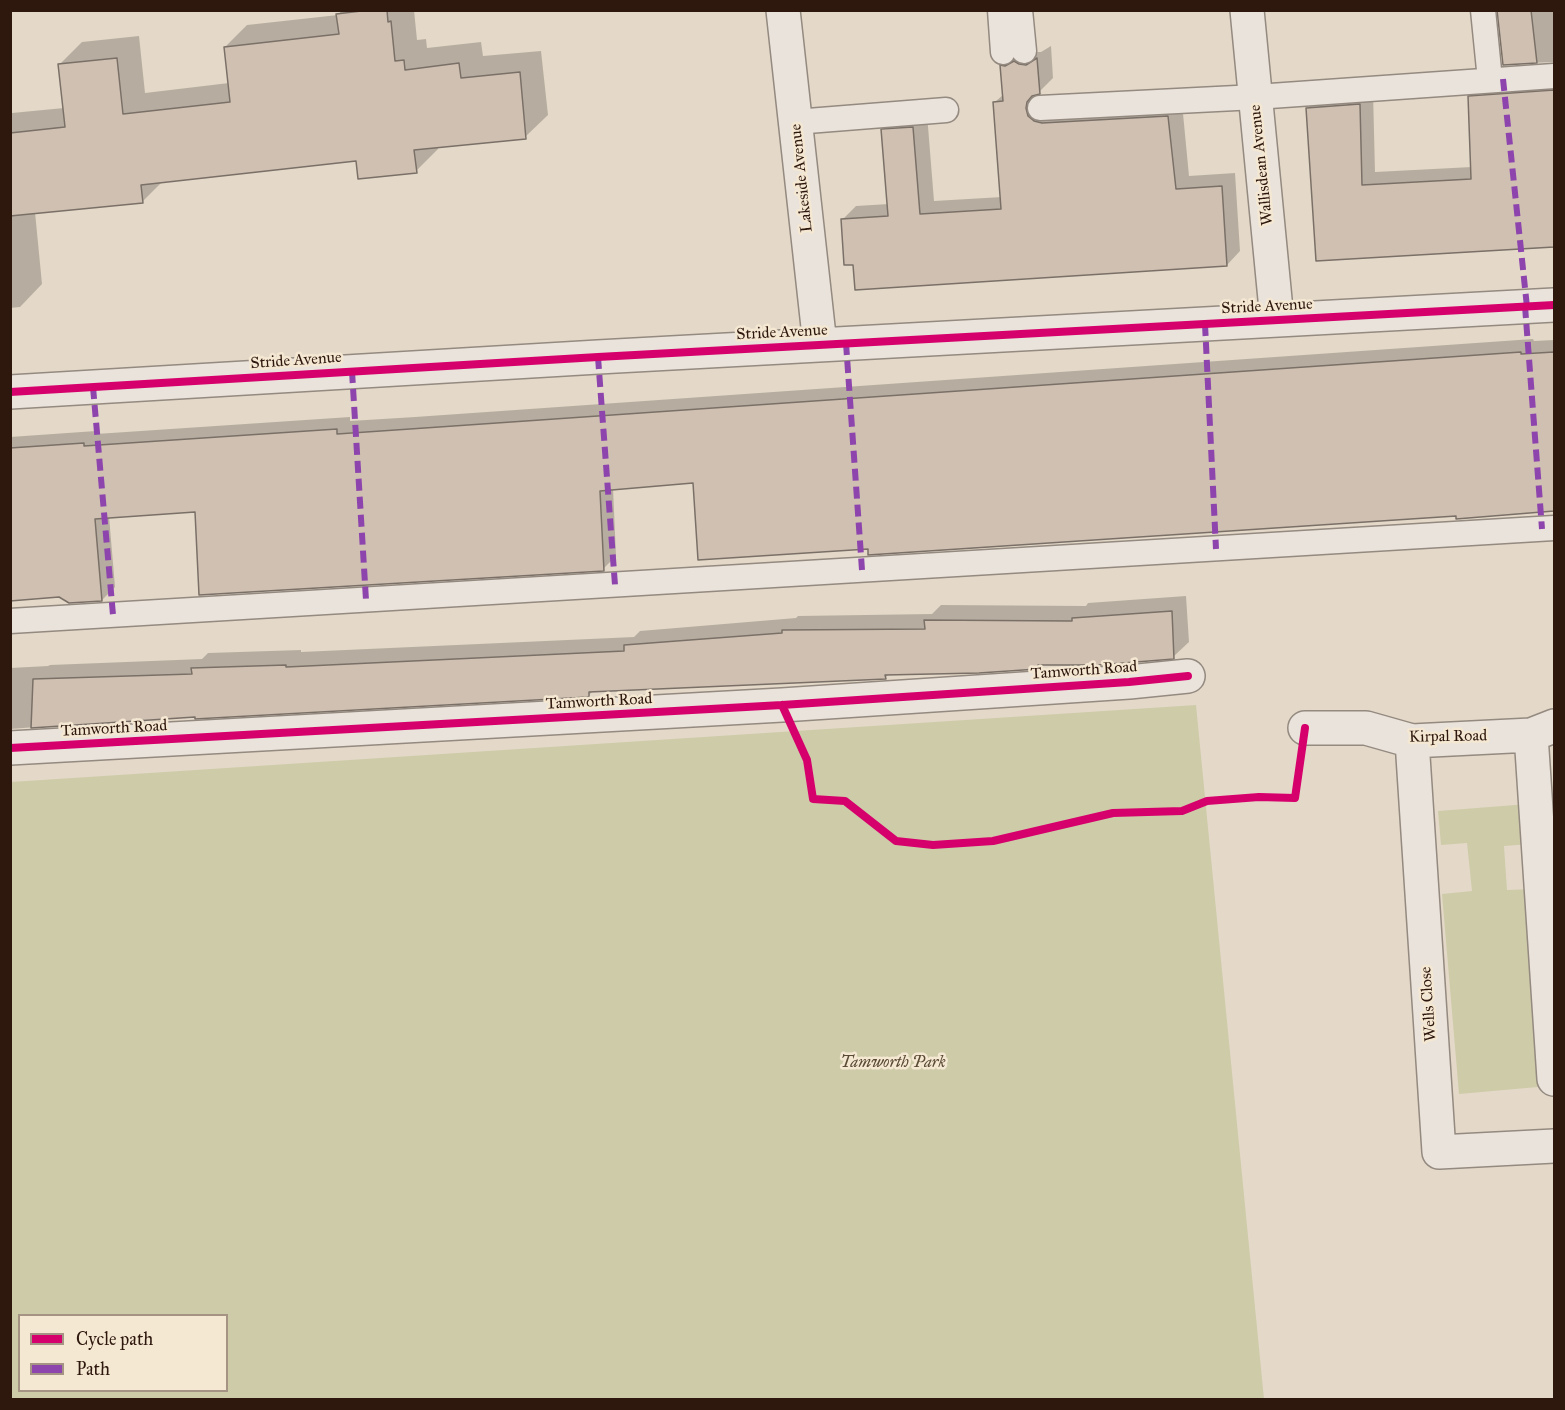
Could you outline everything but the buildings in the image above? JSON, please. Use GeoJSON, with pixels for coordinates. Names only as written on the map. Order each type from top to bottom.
{"type":"FeatureCollection","features":[{"type":"Feature","properties":{"kind":"street","name":"Lakeside Avenue"},"geometry":{"type":"LineString","coordinates":[[783,10],[820,345]]}},
{"type":"Feature","properties":{"kind":"street","name":"Wallisdean Avenue"},"geometry":{"type":"LineString","coordinates":[[1247,10],[1277,320]]}},
{"type":"Feature","properties":{"kind":"street","name":"Stride Avenue"},"geometry":{"type":"LineString","coordinates":[[10,392],[1554,305]]}},
{"type":"Feature","properties":{"kind":"street","name":"Tamworth Road"},"geometry":{"type":"LineString","coordinates":[[10,748],[770,706],[1117,683],[1188,676]]}},
{"type":"Feature","properties":{"kind":"street","name":"Kirpal Road"},"geometry":{"type":"LineString","coordinates":[[1305,728],[1366,728],[1412,741],[1543,731]]}},
{"type":"Feature","properties":{"kind":"street"},"geometry":{"type":"LineString","coordinates":[[1543,731],[1554,1079]]}},
{"type":"Feature","properties":{"kind":"street","name":"Wells Close"},"geometry":{"type":"LineString","coordinates":[[1412,741],[1438,1152],[1554,1146]]}},
{"type":"Feature","properties":{"kind":"lane"},"geometry":{"type":"LineString","coordinates":[[1000,10],[1014,51],[1020,10]]}},
{"type":"Feature","properties":{"kind":"lane"},"geometry":{"type":"LineString","coordinates":[[1483,10],[1490,80]]}},
{"type":"Feature","properties":{"kind":"lane"},"geometry":{"type":"LineString","coordinates":[[1040,108],[1256,97],[1554,76]]}},
{"type":"Feature","properties":{"kind":"lane"},"geometry":{"type":"LineString","coordinates":[[795,122],[946,110]]}},
{"type":"Feature","properties":{"kind":"lane"},"geometry":{"type":"LineString","coordinates":[[10,621],[1554,528]]}},
{"type":"Feature","properties":{"kind":"green space","name":"Tamworth Park"},"geometry":{"type":"Polygon","coordinates":[[[1196,705],[1264,1399],[11,1399],[11,782],[1196,705]]]}},
{"type":"Feature","properties":{"kind":"green space"},"geometry":{"type":"Polygon","coordinates":[[[1528,804],[1531,844],[1504,846],[1507,890],[1533,889],[1549,1086],[1459,1094],[1442,894],[1472,891],[1467,843],[1441,845],[1438,811],[1528,804]]]}},
{"type":"Feature","properties":{"kind":"marked path"},"geometry":{"type":"LineString","coordinates":[[1503,79],[1527,307]]}},
{"type":"Feature","properties":{"kind":"marked path"},"geometry":{"type":"LineString","coordinates":[[1525,306],[1542,529]]}},
{"type":"Feature","properties":{"kind":"marked path"},"geometry":{"type":"LineString","coordinates":[[1205,324],[1216,549]]}},
{"type":"Feature","properties":{"kind":"marked path"},"geometry":{"type":"LineString","coordinates":[[846,343],[862,570]]}},
{"type":"Feature","properties":{"kind":"marked path"},"geometry":{"type":"LineString","coordinates":[[598,357],[615,585]]}},
{"type":"Feature","properties":{"kind":"marked path"},"geometry":{"type":"LineString","coordinates":[[352,371],[366,600]]}},
{"type":"Feature","properties":{"kind":"marked path"},"geometry":{"type":"LineString","coordinates":[[93,387],[113,615]]}},
{"type":"Feature","properties":{"kind":"cycle path"},"geometry":{"type":"LineString","coordinates":[[10,392],[598,357],[1554,305]]}},
{"type":"Feature","properties":{"kind":"cycle path"},"geometry":{"type":"LineString","coordinates":[[10,748],[782,705],[1188,676]]}},
{"type":"Feature","properties":{"kind":"cycle path"},"geometry":{"type":"LineString","coordinates":[[782,705],[807,760],[813,799],[845,801],[896,841],[933,845],[993,841],[1113,813],[1182,811],[1207,801],[1259,797],[1295,798],[1305,728]]}}]}
